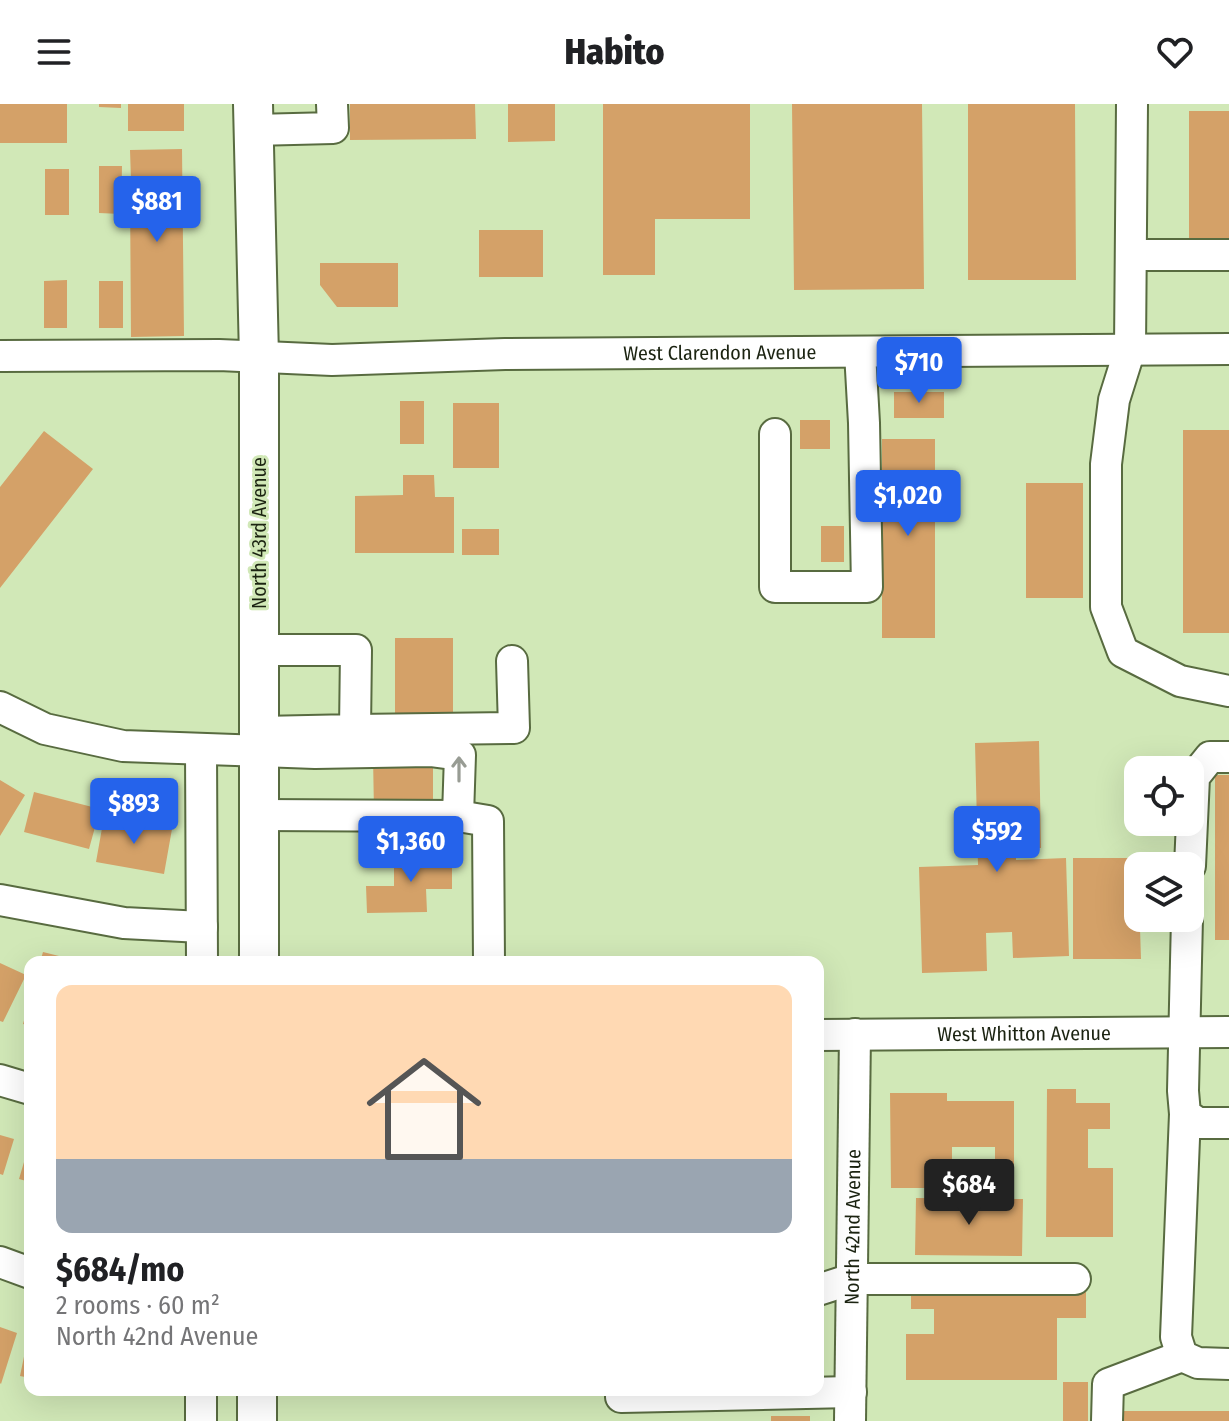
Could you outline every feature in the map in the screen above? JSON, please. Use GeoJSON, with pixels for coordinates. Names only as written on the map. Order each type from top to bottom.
{"type":"FeatureCollection","features":[{"type":"Feature","properties":{"kind":"main road","name":"North 43rd Avenue"},"geometry":{"type":"LineString","coordinates":[[253,117],[259,357],[259,956]]}},
{"type":"Feature","properties":{"kind":"main road"},"geometry":{"type":"LineString","coordinates":[[257,1396],[257,1421]]}},
{"type":"Feature","properties":{"kind":"street"},"geometry":{"type":"LineString","coordinates":[[253,117],[333,128],[332,104]]}},
{"type":"Feature","properties":{"kind":"street"},"geometry":{"type":"LineString","coordinates":[[1132,104],[1130,349],[1114,400],[1106,464],[1106,607],[1123,652],[1180,681],[1229,691]]}},
{"type":"Feature","properties":{"kind":"street"},"geometry":{"type":"LineString","coordinates":[[1131,255],[1229,255]]}},
{"type":"Feature","properties":{"kind":"street","name":"West Clarendon Avenue"},"geometry":{"type":"LineString","coordinates":[[0,356],[332,360],[505,354],[1229,349]]}},
{"type":"Feature","properties":{"kind":"street"},"geometry":{"type":"LineString","coordinates":[[775,434],[775,587],[867,587],[860,352]]}},
{"type":"Feature","properties":{"kind":"street"},"geometry":{"type":"LineString","coordinates":[[259,650],[356,650],[355,730]]}},
{"type":"Feature","properties":{"kind":"street"},"geometry":{"type":"LineString","coordinates":[[0,707],[45,729],[76,736],[123,746],[201,750],[355,730],[514,728],[512,661]]}},
{"type":"Feature","properties":{"kind":"street"},"geometry":{"type":"LineString","coordinates":[[260,741],[315,753],[430,751],[460,755],[458,816]]}},
{"type":"Feature","properties":{"kind":"street"},"geometry":{"type":"LineString","coordinates":[[201,750],[202,956]]}},
{"type":"Feature","properties":{"kind":"street"},"geometry":{"type":"LineString","coordinates":[[1191,852],[1194,777],[1210,757],[1229,757]]}},
{"type":"Feature","properties":{"kind":"street"},"geometry":{"type":"LineString","coordinates":[[260,815],[458,816],[488,821],[489,956]]}},
{"type":"Feature","properties":{"kind":"street"},"geometry":{"type":"LineString","coordinates":[[0,900],[124,923],[202,927]]}},
{"type":"Feature","properties":{"kind":"street"},"geometry":{"type":"LineString","coordinates":[[1182,1356],[1176,1337],[1185,1114],[1187,932]]}},
{"type":"Feature","properties":{"kind":"street","name":"West Whitton Avenue"},"geometry":{"type":"LineString","coordinates":[[824,1035],[1229,1032]]}},
{"type":"Feature","properties":{"kind":"street","name":"North 42nd Avenue"},"geometry":{"type":"LineString","coordinates":[[850,1407],[855,1034]]}},
{"type":"Feature","properties":{"kind":"street"},"geometry":{"type":"LineString","coordinates":[[0,1080],[24,1087]]}},
{"type":"Feature","properties":{"kind":"street"},"geometry":{"type":"LineString","coordinates":[[1185,1114],[1198,1123],[1229,1123]]}},
{"type":"Feature","properties":{"kind":"street"},"geometry":{"type":"LineString","coordinates":[[0,1262],[24,1271]]}},
{"type":"Feature","properties":{"kind":"street"},"geometry":{"type":"LineString","coordinates":[[824,1288],[852,1279],[1075,1279]]}},
{"type":"Feature","properties":{"kind":"street"},"geometry":{"type":"LineString","coordinates":[[1107,1421],[1108,1384],[1182,1356],[1198,1363],[1229,1364]]}},
{"type":"Feature","properties":{"kind":"street"},"geometry":{"type":"LineString","coordinates":[[201,1396],[201,1421]]}},
{"type":"Feature","properties":{"kind":"street"},"geometry":{"type":"LineString","coordinates":[[621,1397],[850,1407]]}},
{"type":"Feature","properties":{"kind":"building"},"geometry":{"type":"Polygon","coordinates":[[[0,104],[67,104],[67,143],[0,143],[0,104]]]}},
{"type":"Feature","properties":{"kind":"building"},"geometry":{"type":"Polygon","coordinates":[[[99,104],[121,104],[121,108],[99,107],[99,104]]]}},
{"type":"Feature","properties":{"kind":"building"},"geometry":{"type":"Polygon","coordinates":[[[128,104],[184,104],[184,131],[128,131],[128,104]]]}},
{"type":"Feature","properties":{"kind":"building"},"geometry":{"type":"Polygon","coordinates":[[[350,104],[475,104],[476,139],[350,140],[350,104]]]}},
{"type":"Feature","properties":{"kind":"building"},"geometry":{"type":"Polygon","coordinates":[[[508,104],[555,104],[555,141],[508,142],[508,104]]]}},
{"type":"Feature","properties":{"kind":"building"},"geometry":{"type":"Polygon","coordinates":[[[603,104],[750,104],[750,219],[655,219],[655,275],[603,275],[603,104]]]}},
{"type":"Feature","properties":{"kind":"building"},"geometry":{"type":"Polygon","coordinates":[[[792,104],[922,104],[924,289],[794,290],[792,104]]]}},
{"type":"Feature","properties":{"kind":"building"},"geometry":{"type":"Polygon","coordinates":[[[968,104],[1075,104],[1076,280],[968,280],[968,104]]]}},
{"type":"Feature","properties":{"kind":"building"},"geometry":{"type":"Polygon","coordinates":[[[1189,111],[1229,111],[1229,242],[1189,242],[1189,111]]]}},
{"type":"Feature","properties":{"kind":"building"},"geometry":{"type":"Polygon","coordinates":[[[182,149],[184,336],[131,337],[130,191],[141,191],[141,180],[131,180],[130,150],[182,149]]]}},
{"type":"Feature","properties":{"kind":"building"},"geometry":{"type":"Polygon","coordinates":[[[99,166],[122,166],[121,214],[99,213],[99,166]]]}},
{"type":"Feature","properties":{"kind":"building"},"geometry":{"type":"Polygon","coordinates":[[[45,169],[69,169],[69,215],[45,215],[45,169]]]}},
{"type":"Feature","properties":{"kind":"building"},"geometry":{"type":"Polygon","coordinates":[[[479,230],[543,230],[543,277],[479,277],[479,230]]]}},
{"type":"Feature","properties":{"kind":"building"},"geometry":{"type":"Polygon","coordinates":[[[320,263],[398,263],[398,307],[337,307],[320,285],[320,263]]]}},
{"type":"Feature","properties":{"kind":"building"},"geometry":{"type":"Polygon","coordinates":[[[67,280],[67,328],[44,328],[44,281],[67,280]]]}},
{"type":"Feature","properties":{"kind":"building"},"geometry":{"type":"Polygon","coordinates":[[[99,281],[123,281],[123,328],[99,328],[99,281]]]}},
{"type":"Feature","properties":{"kind":"building"},"geometry":{"type":"Polygon","coordinates":[[[894,392],[944,392],[944,418],[894,418],[894,392]]]}},
{"type":"Feature","properties":{"kind":"building"},"geometry":{"type":"Polygon","coordinates":[[[400,401],[424,401],[424,444],[400,444],[400,401]]]}},
{"type":"Feature","properties":{"kind":"building"},"geometry":{"type":"Polygon","coordinates":[[[453,403],[499,403],[499,468],[453,468],[453,403]]]}},
{"type":"Feature","properties":{"kind":"building"},"geometry":{"type":"Polygon","coordinates":[[[800,420],[830,420],[830,449],[800,449],[800,420]]]}},
{"type":"Feature","properties":{"kind":"building"},"geometry":{"type":"Polygon","coordinates":[[[1183,430],[1229,430],[1229,633],[1183,633],[1183,430]]]}},
{"type":"Feature","properties":{"kind":"building"},"geometry":{"type":"Polygon","coordinates":[[[44,431],[93,469],[0,588],[0,487],[44,431]]]}},
{"type":"Feature","properties":{"kind":"building"},"geometry":{"type":"Polygon","coordinates":[[[882,439],[935,439],[935,638],[882,638],[882,439]]]}},
{"type":"Feature","properties":{"kind":"building"},"geometry":{"type":"Polygon","coordinates":[[[403,475],[434,475],[435,497],[454,497],[454,553],[355,553],[355,496],[403,495],[403,475]]]}},
{"type":"Feature","properties":{"kind":"building"},"geometry":{"type":"Polygon","coordinates":[[[1026,483],[1083,483],[1083,598],[1026,598],[1026,483]]]}},
{"type":"Feature","properties":{"kind":"building"},"geometry":{"type":"Polygon","coordinates":[[[821,526],[844,526],[844,562],[821,562],[821,526]]]}},
{"type":"Feature","properties":{"kind":"building"},"geometry":{"type":"Polygon","coordinates":[[[462,529],[499,529],[499,555],[462,555],[462,529]]]}},
{"type":"Feature","properties":{"kind":"building"},"geometry":{"type":"Polygon","coordinates":[[[395,638],[453,638],[453,715],[395,715],[395,638]]]}},
{"type":"Feature","properties":{"kind":"building"},"geometry":{"type":"Polygon","coordinates":[[[1039,741],[1041,848],[1016,848],[1016,860],[1066,858],[1069,956],[1013,958],[1012,932],[986,933],[987,971],[922,973],[919,867],[978,865],[975,743],[1039,741]]]}},
{"type":"Feature","properties":{"kind":"building"},"geometry":{"type":"Polygon","coordinates":[[[373,756],[433,756],[433,811],[374,812],[373,756]]]}},
{"type":"Feature","properties":{"kind":"building"},"geometry":{"type":"Polygon","coordinates":[[[1215,775],[1229,775],[1229,940],[1215,940],[1215,775]]]}},
{"type":"Feature","properties":{"kind":"building"},"geometry":{"type":"Polygon","coordinates":[[[0,780],[25,795],[0,836],[0,780]]]}},
{"type":"Feature","properties":{"kind":"building"},"geometry":{"type":"Polygon","coordinates":[[[34,792],[100,809],[89,849],[24,832],[34,792]]]}},
{"type":"Feature","properties":{"kind":"building"},"geometry":{"type":"Polygon","coordinates":[[[104,817],[172,829],[164,874],[96,862],[104,817]]]}},
{"type":"Feature","properties":{"kind":"building"},"geometry":{"type":"Polygon","coordinates":[[[452,855],[452,889],[426,889],[427,912],[367,913],[366,886],[394,886],[394,856],[452,855]]]}},
{"type":"Feature","properties":{"kind":"building"},"geometry":{"type":"Polygon","coordinates":[[[1073,858],[1124,858],[1124,932],[1140,932],[1141,959],[1073,959],[1073,858]]]}},
{"type":"Feature","properties":{"kind":"building"},"geometry":{"type":"Polygon","coordinates":[[[0,963],[24,974],[24,979],[3,1022],[0,1021],[0,963]]]}},
{"type":"Feature","properties":{"kind":"building"},"geometry":{"type":"Polygon","coordinates":[[[1047,1089],[1076,1089],[1076,1103],[1110,1103],[1110,1129],[1088,1129],[1088,1168],[1113,1168],[1113,1237],[1046,1237],[1047,1089]]]}},
{"type":"Feature","properties":{"kind":"building"},"geometry":{"type":"Polygon","coordinates":[[[890,1093],[947,1093],[947,1101],[1014,1101],[1014,1191],[995,1192],[995,1147],[952,1147],[952,1188],[891,1188],[890,1093]]]}},
{"type":"Feature","properties":{"kind":"building"},"geometry":{"type":"Polygon","coordinates":[[[0,1135],[14,1139],[3,1175],[0,1174],[0,1135]]]}},
{"type":"Feature","properties":{"kind":"building"},"geometry":{"type":"Polygon","coordinates":[[[24,1162],[24,1180],[19,1179],[24,1162]]]}},
{"type":"Feature","properties":{"kind":"building"},"geometry":{"type":"Polygon","coordinates":[[[916,1198],[1023,1199],[1022,1256],[915,1255],[916,1198]]]}},
{"type":"Feature","properties":{"kind":"building"},"geometry":{"type":"Polygon","coordinates":[[[911,1287],[1086,1287],[1086,1318],[1057,1318],[1057,1380],[906,1380],[906,1334],[934,1334],[934,1309],[911,1309],[911,1287]]]}},
{"type":"Feature","properties":{"kind":"building"},"geometry":{"type":"Polygon","coordinates":[[[0,1327],[17,1333],[1,1384],[0,1383],[0,1327]]]}},
{"type":"Feature","properties":{"kind":"building"},"geometry":{"type":"Polygon","coordinates":[[[24,1357],[24,1377],[20,1376],[24,1357]]]}},
{"type":"Feature","properties":{"kind":"building"},"geometry":{"type":"Polygon","coordinates":[[[1063,1382],[1088,1382],[1088,1421],[1063,1421],[1063,1382]]]}},
{"type":"Feature","properties":{"kind":"building"},"geometry":{"type":"Polygon","coordinates":[[[1120,1411],[1229,1411],[1229,1421],[1120,1421],[1120,1411]]]}},
{"type":"Feature","properties":{"kind":"building"},"geometry":{"type":"Polygon","coordinates":[[[771,1416],[810,1416],[810,1421],[771,1421],[771,1416]]]}}]}
